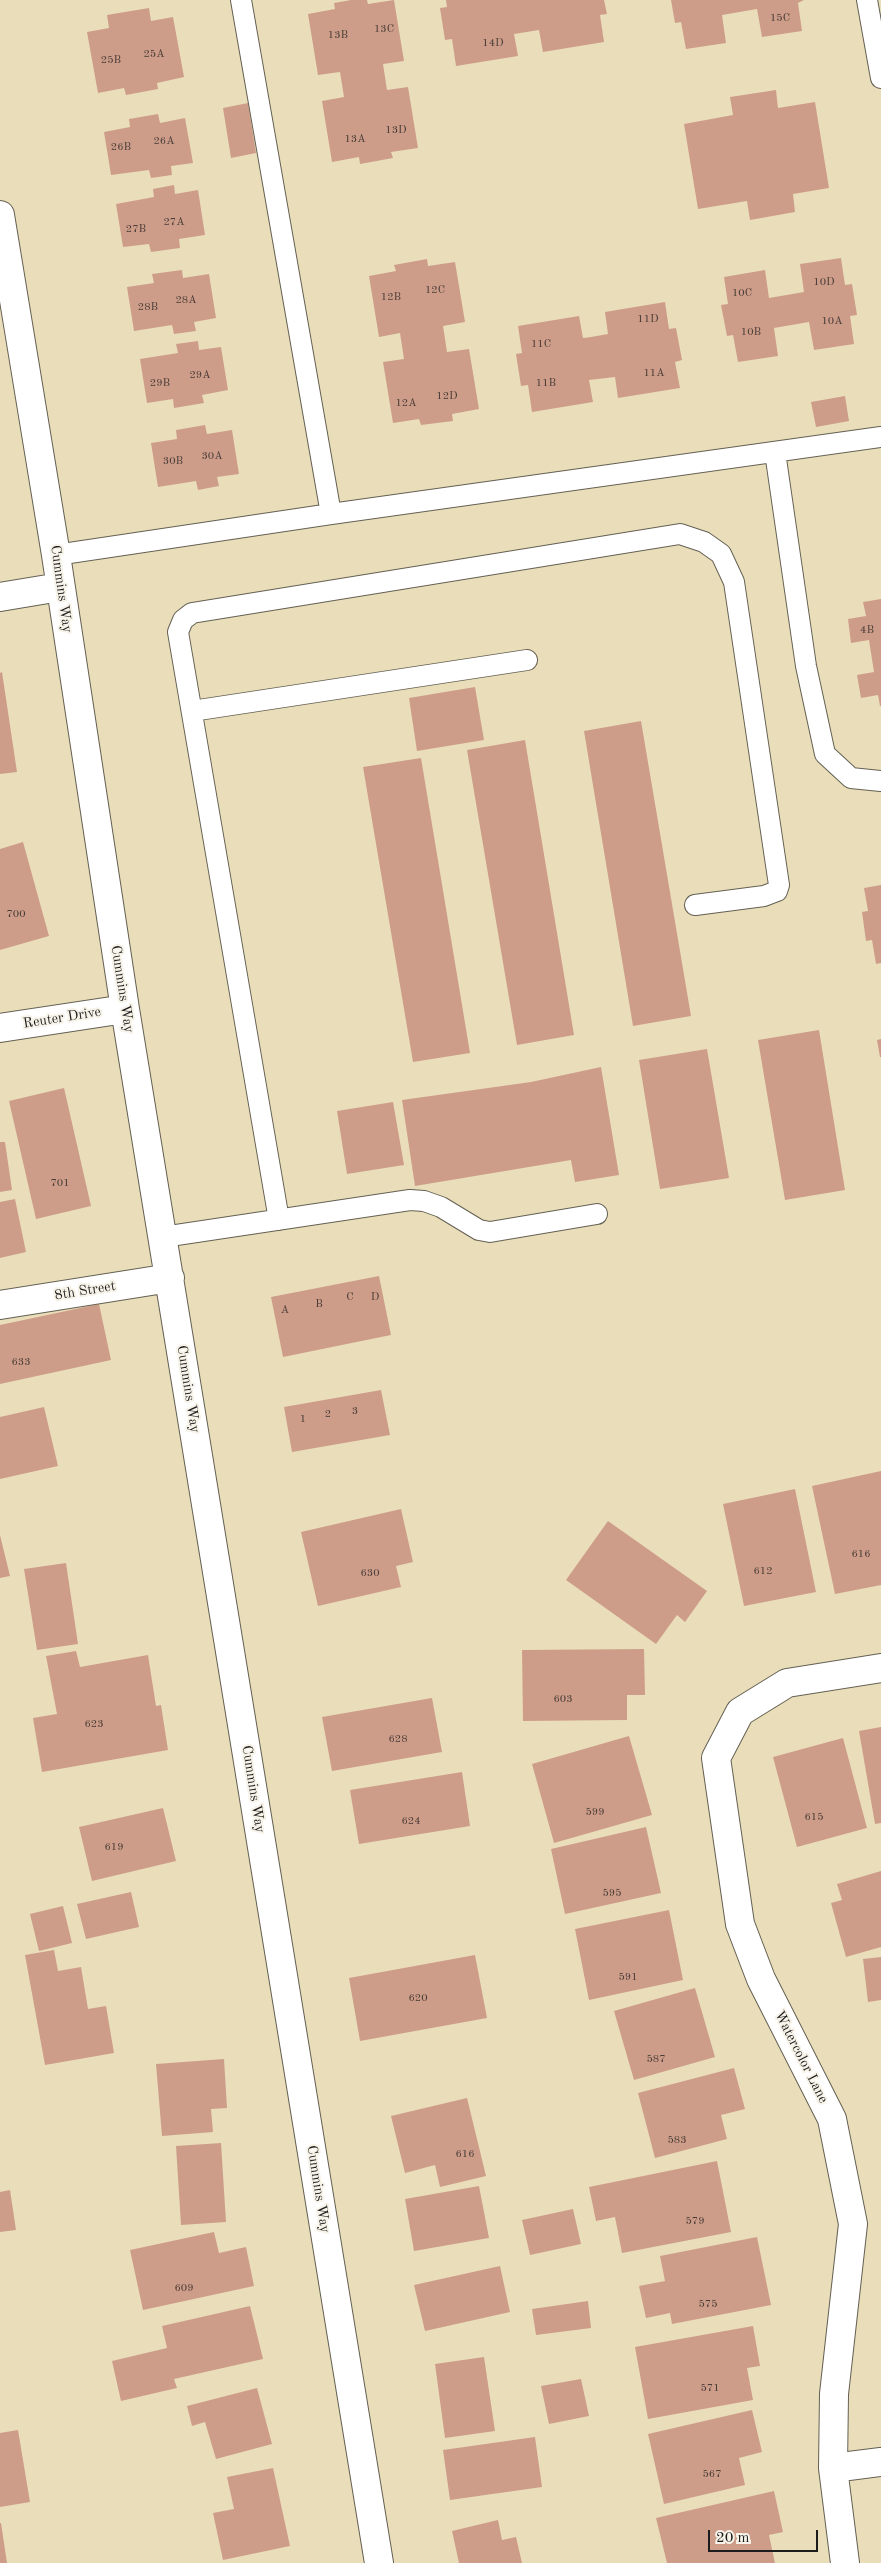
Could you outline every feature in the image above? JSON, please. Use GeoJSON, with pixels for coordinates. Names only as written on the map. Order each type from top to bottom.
{"type":"FeatureCollection","features":[{"type":"Feature","properties":{"kind":"street","name":"Cummins Way"},"geometry":{"type":"LineString","coordinates":[[0,215],[56,555],[125,1008],[379,2563]]}},
{"type":"Feature","properties":{"kind":"street"},"geometry":{"type":"LineString","coordinates":[[0,597],[60,587]]}},
{"type":"Feature","properties":{"kind":"street","name":"Reuter Drive"},"geometry":{"type":"LineString","coordinates":[[0,1028],[125,1008]]}},
{"type":"Feature","properties":{"kind":"street","name":"8th Street"},"geometry":{"type":"LineString","coordinates":[[0,1305],[170,1278]]}},
{"type":"Feature","properties":{"kind":"street","name":"Watercolor Lane"},"geometry":{"type":"LineString","coordinates":[[845,2563],[833,2468],[834,2394],[853,2224],[832,2119],[761,1979],[740,1924],[716,1758],[740,1712],[787,1683],[881,1668]]}},
{"type":"Feature","properties":{"kind":"street"},"geometry":{"type":"LineString","coordinates":[[833,2468],[881,2462]]}},
{"type":"Feature","properties":{"kind":"lane"},"geometry":{"type":"LineString","coordinates":[[241,0],[330,514]]}},
{"type":"Feature","properties":{"kind":"lane"},"geometry":{"type":"LineString","coordinates":[[867,0],[881,78]]}},
{"type":"Feature","properties":{"kind":"lane"},"geometry":{"type":"LineString","coordinates":[[56,555],[330,514],[881,438]]}},
{"type":"Feature","properties":{"kind":"lane"},"geometry":{"type":"LineString","coordinates":[[775,452],[806,666],[825,754],[851,778],[881,781]]}},
{"type":"Feature","properties":{"kind":"lane"},"geometry":{"type":"LineString","coordinates":[[279,1220],[178,632],[183,620],[192,613],[680,534],[704,542],[721,554],[734,582],[779,886],[777,891],[764,896],[695,905]]}},
{"type":"Feature","properties":{"kind":"lane"},"geometry":{"type":"LineString","coordinates":[[192,711],[527,660]]}},
{"type":"Feature","properties":{"kind":"lane"},"geometry":{"type":"LineString","coordinates":[[163,1237],[410,1200],[424,1201],[441,1207],[479,1230],[490,1232],[597,1214]]}},
{"type":"Feature","properties":{"kind":"building"},"geometry":{"type":"Polygon","coordinates":[[[367,0],[368,4],[394,0],[404,61],[383,64],[387,90],[408,87],[418,148],[391,152],[393,158],[360,164],[359,157],[332,162],[322,101],[344,97],[340,72],[318,75],[308,14],[335,9],[334,3],[367,0]]]}},
{"type":"Feature","properties":{"kind":"building"},"geometry":{"type":"Polygon","coordinates":[[[446,0],[604,0],[607,14],[600,15],[604,42],[543,52],[539,30],[514,34],[518,56],[456,66],[452,39],[445,40],[440,8],[447,7],[446,0]]]}},
{"type":"Feature","properties":{"kind":"building"},"geometry":{"type":"Polygon","coordinates":[[[671,0],[804,0],[798,3],[802,31],[762,37],[757,9],[722,15],[726,43],[686,49],[681,22],[675,23],[671,0]]]}},
{"type":"Feature","properties":{"kind":"building"},"geometry":{"type":"Polygon","coordinates":[[[149,8],[151,21],[173,17],[184,77],[157,83],[158,89],[126,95],[124,88],[98,93],[87,32],[109,28],[107,15],[149,8]]]}},
{"type":"Feature","properties":{"kind":"building"},"geometry":{"type":"Polygon","coordinates":[[[776,90],[778,108],[815,102],[829,188],[793,194],[795,212],[750,220],[747,201],[698,209],[684,124],[733,115],[730,97],[776,90]]]}},
{"type":"Feature","properties":{"kind":"building"},"geometry":{"type":"Polygon","coordinates":[[[248,103],[256,153],[231,158],[223,108],[248,103]]]}},
{"type":"Feature","properties":{"kind":"building"},"geometry":{"type":"Polygon","coordinates":[[[158,114],[160,123],[185,118],[193,163],[171,166],[172,175],[151,178],[149,170],[111,175],[104,132],[130,127],[129,119],[158,114]]]}},
{"type":"Feature","properties":{"kind":"building"},"geometry":{"type":"Polygon","coordinates":[[[174,185],[175,194],[198,190],[205,235],[179,239],[180,248],[151,252],[149,244],[123,247],[116,204],[154,197],[153,189],[174,185]]]}},
{"type":"Feature","properties":{"kind":"building"},"geometry":{"type":"Polygon","coordinates":[[[841,258],[845,285],[852,284],[857,315],[850,316],[854,344],[814,350],[809,322],[774,328],[778,356],[738,362],[733,335],[727,336],[721,305],[728,304],[724,277],[765,270],[769,298],[804,292],[800,264],[841,258]]]}},
{"type":"Feature","properties":{"kind":"building"},"geometry":{"type":"Polygon","coordinates":[[[427,259],[428,266],[455,262],[465,322],[443,326],[447,352],[469,349],[479,409],[452,414],[453,421],[421,425],[419,419],[393,423],[383,362],[404,359],[400,333],[379,337],[369,276],[396,271],[394,265],[427,259]]]}},
{"type":"Feature","properties":{"kind":"building"},"geometry":{"type":"Polygon","coordinates":[[[182,270],[183,278],[209,274],[216,318],[194,322],[196,331],[174,334],[172,325],[134,331],[127,287],[154,283],[152,274],[182,270]]]}},
{"type":"Feature","properties":{"kind":"building"},"geometry":{"type":"Polygon","coordinates":[[[665,302],[669,329],[676,328],[682,360],[675,362],[680,388],[618,398],[615,377],[589,380],[593,402],[532,412],[528,385],[521,386],[516,354],[522,353],[518,326],[579,316],[583,338],[591,337],[608,334],[605,312],[665,302]]]}},
{"type":"Feature","properties":{"kind":"building"},"geometry":{"type":"Polygon","coordinates":[[[198,341],[199,350],[221,347],[228,390],[202,395],[204,403],[174,408],[173,399],[147,403],[140,359],[178,353],[176,344],[198,341]]]}},
{"type":"Feature","properties":{"kind":"building"},"geometry":{"type":"Polygon","coordinates":[[[845,396],[849,421],[816,427],[811,402],[845,396]]]}},
{"type":"Feature","properties":{"kind":"building"},"geometry":{"type":"Polygon","coordinates":[[[205,425],[207,434],[232,430],[239,474],[217,477],[219,486],[198,490],[196,481],[158,487],[151,443],[177,439],[176,430],[205,425]]]}},
{"type":"Feature","properties":{"kind":"building"},"geometry":{"type":"Polygon","coordinates":[[[881,599],[880,706],[878,695],[861,698],[857,675],[874,672],[869,640],[851,643],[848,619],[866,616],[863,602],[881,599]]]}},
{"type":"Feature","properties":{"kind":"building"},"geometry":{"type":"Polygon","coordinates":[[[2,672],[17,772],[0,774],[0,673],[2,672]]]}},
{"type":"Feature","properties":{"kind":"building"},"geometry":{"type":"Polygon","coordinates":[[[475,687],[484,740],[417,751],[409,698],[475,687]]]}},
{"type":"Feature","properties":{"kind":"building"},"geometry":{"type":"Polygon","coordinates":[[[641,721],[691,1016],[633,1026],[584,731],[641,721]]]}},
{"type":"Feature","properties":{"kind":"building"},"geometry":{"type":"Polygon","coordinates":[[[525,740],[574,1035],[517,1045],[467,750],[525,740]]]}},
{"type":"Feature","properties":{"kind":"building"},"geometry":{"type":"Polygon","coordinates":[[[421,758],[470,1053],[413,1062],[363,767],[421,758]]]}},
{"type":"Feature","properties":{"kind":"building"},"geometry":{"type":"Polygon","coordinates":[[[23,842],[49,936],[0,950],[0,849],[23,842]]]}},
{"type":"Feature","properties":{"kind":"building"},"geometry":{"type":"Polygon","coordinates":[[[881,885],[881,963],[876,964],[872,940],[866,941],[862,912],[868,911],[864,888],[881,885]]]}},
{"type":"Feature","properties":{"kind":"building"},"geometry":{"type":"Polygon","coordinates":[[[819,1030],[845,1190],[785,1200],[758,1040],[819,1030]]]}},
{"type":"Feature","properties":{"kind":"building"},"geometry":{"type":"Polygon","coordinates":[[[881,1039],[881,1057],[880,1057],[877,1040],[881,1039]]]}},
{"type":"Feature","properties":{"kind":"building"},"geometry":{"type":"Polygon","coordinates":[[[707,1049],[729,1178],[660,1189],[639,1060],[707,1049]]]}},
{"type":"Feature","properties":{"kind":"building"},"geometry":{"type":"Polygon","coordinates":[[[601,1067],[619,1175],[575,1182],[571,1160],[415,1186],[402,1100],[531,1082],[601,1067]]]}},
{"type":"Feature","properties":{"kind":"building"},"geometry":{"type":"Polygon","coordinates":[[[64,1088],[91,1206],[36,1219],[9,1101],[64,1088]]]}},
{"type":"Feature","properties":{"kind":"building"},"geometry":{"type":"Polygon","coordinates":[[[393,1102],[404,1165],[347,1174],[337,1111],[393,1102]]]}},
{"type":"Feature","properties":{"kind":"building"},"geometry":{"type":"Polygon","coordinates":[[[0,1142],[5,1142],[12,1190],[0,1192],[0,1142]]]}},
{"type":"Feature","properties":{"kind":"building"},"geometry":{"type":"Polygon","coordinates":[[[15,1199],[26,1252],[0,1258],[0,1202],[15,1199]]]}},
{"type":"Feature","properties":{"kind":"building"},"geometry":{"type":"Polygon","coordinates":[[[379,1276],[391,1335],[283,1357],[271,1297],[379,1276]]]}},
{"type":"Feature","properties":{"kind":"building"},"geometry":{"type":"Polygon","coordinates":[[[99,1304],[111,1360],[0,1384],[0,1325],[99,1304]]]}},
{"type":"Feature","properties":{"kind":"building"},"geometry":{"type":"Polygon","coordinates":[[[381,1390],[390,1435],[292,1452],[284,1407],[381,1390]]]}},
{"type":"Feature","properties":{"kind":"building"},"geometry":{"type":"Polygon","coordinates":[[[44,1407],[58,1466],[0,1479],[0,1417],[44,1407]]]}},
{"type":"Feature","properties":{"kind":"building"},"geometry":{"type":"Polygon","coordinates":[[[881,1471],[881,1585],[835,1594],[812,1486],[881,1471]]]}},
{"type":"Feature","properties":{"kind":"building"},"geometry":{"type":"Polygon","coordinates":[[[795,1489],[816,1592],[744,1606],[723,1504],[795,1489]]]}},
{"type":"Feature","properties":{"kind":"building"},"geometry":{"type":"Polygon","coordinates":[[[401,1509],[413,1562],[396,1566],[401,1587],[318,1606],[301,1532],[401,1509]]]}},
{"type":"Feature","properties":{"kind":"building"},"geometry":{"type":"Polygon","coordinates":[[[608,1521],[707,1591],[685,1622],[677,1615],[656,1644],[566,1580],[608,1521]]]}},
{"type":"Feature","properties":{"kind":"building"},"geometry":{"type":"Polygon","coordinates":[[[0,1535],[10,1576],[0,1578],[0,1535]]]}},
{"type":"Feature","properties":{"kind":"building"},"geometry":{"type":"Polygon","coordinates":[[[66,1563],[78,1644],[37,1650],[24,1569],[66,1563]]]}},
{"type":"Feature","properties":{"kind":"building"},"geometry":{"type":"Polygon","coordinates":[[[644,1649],[645,1695],[627,1695],[627,1720],[523,1721],[522,1650],[644,1649]]]}},
{"type":"Feature","properties":{"kind":"building"},"geometry":{"type":"Polygon","coordinates":[[[76,1651],[80,1667],[148,1655],[156,1706],[161,1705],[168,1750],[42,1772],[33,1718],[57,1714],[46,1656],[76,1651]]]}},
{"type":"Feature","properties":{"kind":"building"},"geometry":{"type":"Polygon","coordinates":[[[432,1698],[442,1752],[332,1771],[322,1717],[432,1698]]]}},
{"type":"Feature","properties":{"kind":"building"},"geometry":{"type":"Polygon","coordinates":[[[881,1727],[881,1823],[875,1824],[859,1731],[881,1727]]]}},
{"type":"Feature","properties":{"kind":"building"},"geometry":{"type":"Polygon","coordinates":[[[629,1736],[652,1815],[554,1843],[532,1764],[629,1736]]]}},
{"type":"Feature","properties":{"kind":"building"},"geometry":{"type":"Polygon","coordinates":[[[843,1738],[867,1828],[797,1847],[773,1757],[843,1738]]]}},
{"type":"Feature","properties":{"kind":"building"},"geometry":{"type":"Polygon","coordinates":[[[462,1772],[470,1826],[359,1844],[350,1790],[462,1772]]]}},
{"type":"Feature","properties":{"kind":"building"},"geometry":{"type":"Polygon","coordinates":[[[163,1808],[176,1861],[92,1881],[79,1827],[163,1808]]]}},
{"type":"Feature","properties":{"kind":"building"},"geometry":{"type":"Polygon","coordinates":[[[646,1827],[661,1893],[565,1914],[551,1849],[646,1827]]]}},
{"type":"Feature","properties":{"kind":"building"},"geometry":{"type":"Polygon","coordinates":[[[881,1871],[881,1947],[846,1957],[831,1903],[842,1900],[837,1884],[881,1871]]]}},
{"type":"Feature","properties":{"kind":"building"},"geometry":{"type":"Polygon","coordinates":[[[131,1892],[139,1927],[86,1939],[77,1904],[131,1892]]]}},
{"type":"Feature","properties":{"kind":"building"},"geometry":{"type":"Polygon","coordinates":[[[63,1906],[72,1943],[39,1951],[30,1914],[63,1906]]]}},
{"type":"Feature","properties":{"kind":"building"},"geometry":{"type":"Polygon","coordinates":[[[669,1910],[683,1980],[589,2000],[575,1929],[669,1910]]]}},
{"type":"Feature","properties":{"kind":"building"},"geometry":{"type":"Polygon","coordinates":[[[54,1950],[58,1971],[81,1967],[88,2009],[106,2006],[114,2053],[45,2065],[25,1955],[54,1950]]]}},
{"type":"Feature","properties":{"kind":"building"},"geometry":{"type":"Polygon","coordinates":[[[475,1955],[487,2018],[360,2041],[349,1978],[475,1955]]]}},
{"type":"Feature","properties":{"kind":"building"},"geometry":{"type":"Polygon","coordinates":[[[881,1957],[881,2000],[868,2002],[863,1959],[881,1957]]]}},
{"type":"Feature","properties":{"kind":"building"},"geometry":{"type":"Polygon","coordinates":[[[695,1988],[715,2057],[634,2080],[614,2011],[695,1988]]]}},
{"type":"Feature","properties":{"kind":"building"},"geometry":{"type":"Polygon","coordinates":[[[224,2059],[227,2108],[211,2109],[213,2132],[162,2136],[156,2064],[224,2059]]]}},
{"type":"Feature","properties":{"kind":"building"},"geometry":{"type":"Polygon","coordinates":[[[734,2068],[745,2109],[721,2115],[727,2139],[655,2158],[638,2093],[734,2068]]]}},
{"type":"Feature","properties":{"kind":"building"},"geometry":{"type":"Polygon","coordinates":[[[467,2098],[486,2176],[440,2187],[435,2165],[405,2173],[391,2116],[467,2098]]]}},
{"type":"Feature","properties":{"kind":"building"},"geometry":{"type":"Polygon","coordinates":[[[221,2143],[226,2222],[181,2225],[176,2146],[221,2143]]]}},
{"type":"Feature","properties":{"kind":"building"},"geometry":{"type":"Polygon","coordinates":[[[717,2161],[731,2232],[622,2253],[615,2217],[596,2221],[589,2187],[717,2161]]]}},
{"type":"Feature","properties":{"kind":"building"},"geometry":{"type":"Polygon","coordinates":[[[479,2186],[489,2238],[414,2251],[405,2199],[479,2186]]]}},
{"type":"Feature","properties":{"kind":"building"},"geometry":{"type":"Polygon","coordinates":[[[10,2190],[16,2230],[0,2232],[0,2192],[10,2190]]]}},
{"type":"Feature","properties":{"kind":"building"},"geometry":{"type":"Polygon","coordinates":[[[573,2209],[581,2244],[530,2255],[522,2220],[573,2209]]]}},
{"type":"Feature","properties":{"kind":"building"},"geometry":{"type":"Polygon","coordinates":[[[214,2232],[219,2253],[246,2247],[254,2286],[143,2310],[130,2250],[214,2232]]]}},
{"type":"Feature","properties":{"kind":"building"},"geometry":{"type":"Polygon","coordinates":[[[757,2237],[771,2305],[672,2324],[670,2313],[646,2318],[639,2286],[665,2281],[660,2256],[757,2237]]]}},
{"type":"Feature","properties":{"kind":"building"},"geometry":{"type":"Polygon","coordinates":[[[500,2266],[510,2312],[425,2331],[414,2285],[500,2266]]]}},
{"type":"Feature","properties":{"kind":"building"},"geometry":{"type":"Polygon","coordinates":[[[588,2301],[591,2328],[536,2335],[532,2309],[588,2301]]]}},
{"type":"Feature","properties":{"kind":"building"},"geometry":{"type":"Polygon","coordinates":[[[250,2306],[263,2359],[174,2379],[177,2388],[121,2401],[112,2361],[167,2348],[162,2326],[250,2306]]]}},
{"type":"Feature","properties":{"kind":"building"},"geometry":{"type":"Polygon","coordinates":[[[753,2326],[760,2366],[747,2368],[753,2400],[648,2419],[635,2347],[753,2326]]]}},
{"type":"Feature","properties":{"kind":"building"},"geometry":{"type":"Polygon","coordinates":[[[484,2357],[495,2431],[445,2438],[435,2364],[484,2357]]]}},
{"type":"Feature","properties":{"kind":"building"},"geometry":{"type":"Polygon","coordinates":[[[581,2379],[589,2416],[549,2424],[541,2386],[581,2379]]]}},
{"type":"Feature","properties":{"kind":"building"},"geometry":{"type":"Polygon","coordinates":[[[257,2388],[272,2444],[216,2459],[205,2422],[192,2426],[187,2406],[257,2388]]]}},
{"type":"Feature","properties":{"kind":"building"},"geometry":{"type":"Polygon","coordinates":[[[752,2410],[762,2452],[739,2458],[745,2485],[664,2504],[648,2434],[752,2410]]]}},
{"type":"Feature","properties":{"kind":"building"},"geometry":{"type":"Polygon","coordinates":[[[18,2430],[30,2502],[0,2507],[0,2433],[18,2430]]]}},
{"type":"Feature","properties":{"kind":"building"},"geometry":{"type":"Polygon","coordinates":[[[535,2437],[542,2487],[450,2500],[443,2450],[535,2437]]]}},
{"type":"Feature","properties":{"kind":"building"},"geometry":{"type":"Polygon","coordinates":[[[273,2468],[290,2546],[223,2560],[213,2513],[234,2509],[227,2477],[273,2468]]]}},
{"type":"Feature","properties":{"kind":"building"},"geometry":{"type":"Polygon","coordinates":[[[774,2491],[783,2532],[769,2535],[775,2563],[667,2563],[656,2518],[774,2491]]]}},
{"type":"Feature","properties":{"kind":"building"},"geometry":{"type":"Polygon","coordinates":[[[498,2520],[502,2540],[516,2537],[522,2563],[459,2563],[452,2531],[498,2520]]]}},
{"type":"Feature","properties":{"kind":"building"},"geometry":{"type":"Polygon","coordinates":[[[1,2523],[7,2563],[0,2563],[1,2523]]]}}]}
